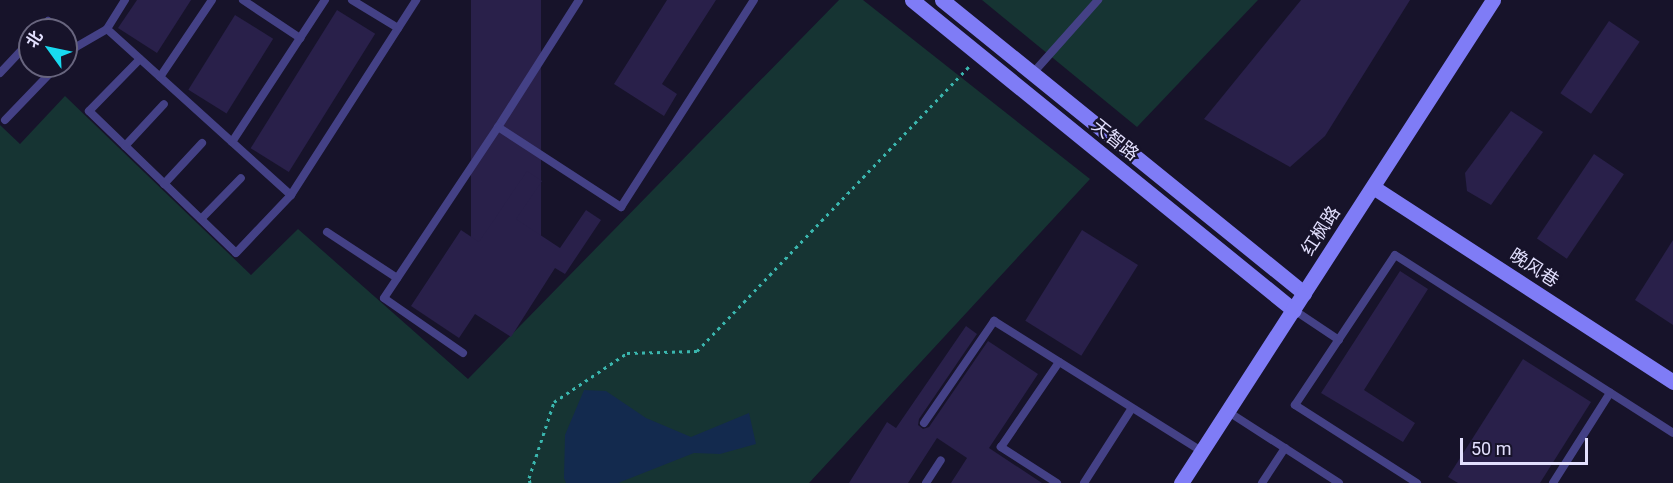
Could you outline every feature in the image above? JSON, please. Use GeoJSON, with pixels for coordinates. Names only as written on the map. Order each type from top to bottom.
{"type":"FeatureCollection","features":[{"type":"Feature","properties":{"kind":"street","name":"天智路"},"geometry":{"type":"LineString","coordinates":[[912,0],[1294,310]]}},
{"type":"Feature","properties":{"kind":"street","name":"天智路"},"geometry":{"type":"LineString","coordinates":[[942,0],[1304,293]]}},
{"type":"Feature","properties":{"kind":"street","name":"红枫路"},"geometry":{"type":"LineString","coordinates":[[1181,483],[1493,0]]}},
{"type":"Feature","properties":{"kind":"street","name":"晚风巷"},"geometry":{"type":"LineString","coordinates":[[1373,187],[1673,382]]}},
{"type":"Feature","properties":{"kind":"lane"},"geometry":{"type":"LineString","coordinates":[[78,46],[107,29],[125,0]]}},
{"type":"Feature","properties":{"kind":"lane"},"geometry":{"type":"LineString","coordinates":[[160,77],[212,0]]}},
{"type":"Feature","properties":{"kind":"lane"},"geometry":{"type":"LineString","coordinates":[[243,0],[300,38]]}},
{"type":"Feature","properties":{"kind":"lane"},"geometry":{"type":"LineString","coordinates":[[232,142],[325,0]]}},
{"type":"Feature","properties":{"kind":"lane"},"geometry":{"type":"LineString","coordinates":[[352,0],[398,28]]}},
{"type":"Feature","properties":{"kind":"lane"},"geometry":{"type":"LineString","coordinates":[[140,59],[89,111],[236,253],[291,195],[416,0]]}},
{"type":"Feature","properties":{"kind":"lane"},"geometry":{"type":"LineString","coordinates":[[463,353],[384,298],[579,0]]}},
{"type":"Feature","properties":{"kind":"lane"},"geometry":{"type":"LineString","coordinates":[[498,127],[621,207],[754,0]]}},
{"type":"Feature","properties":{"kind":"lane"},"geometry":{"type":"LineString","coordinates":[[1033,74],[1098,0]]}},
{"type":"Feature","properties":{"kind":"lane"},"geometry":{"type":"LineString","coordinates":[[107,29],[291,195]]}},
{"type":"Feature","properties":{"kind":"lane"},"geometry":{"type":"LineString","coordinates":[[0,72],[18,53]]}},
{"type":"Feature","properties":{"kind":"lane"},"geometry":{"type":"LineString","coordinates":[[5,120],[45,78]]}},
{"type":"Feature","properties":{"kind":"lane"},"geometry":{"type":"LineString","coordinates":[[124,146],[164,104]]}},
{"type":"Feature","properties":{"kind":"lane"},"geometry":{"type":"LineString","coordinates":[[164,184],[202,143]]}},
{"type":"Feature","properties":{"kind":"lane"},"geometry":{"type":"LineString","coordinates":[[201,219],[241,178]]}},
{"type":"Feature","properties":{"kind":"lane"},"geometry":{"type":"LineString","coordinates":[[327,232],[397,278]]}},
{"type":"Feature","properties":{"kind":"lane"},"geometry":{"type":"LineString","coordinates":[[1418,483],[1295,405],[1395,255],[1673,433]]}},
{"type":"Feature","properties":{"kind":"lane"},"geometry":{"type":"LineString","coordinates":[[1294,310],[1339,340]]}},
{"type":"Feature","properties":{"kind":"lane"},"geometry":{"type":"LineString","coordinates":[[924,423],[994,321],[1201,451]]}},
{"type":"Feature","properties":{"kind":"lane"},"geometry":{"type":"LineString","coordinates":[[1057,483],[1001,447],[1059,362]]}},
{"type":"Feature","properties":{"kind":"lane"},"geometry":{"type":"LineString","coordinates":[[1553,483],[1611,393]]}},
{"type":"Feature","properties":{"kind":"lane"},"geometry":{"type":"LineString","coordinates":[[1084,483],[1132,408]]}},
{"type":"Feature","properties":{"kind":"lane"},"geometry":{"type":"LineString","coordinates":[[1227,411],[1339,483]]}},
{"type":"Feature","properties":{"kind":"lane"},"geometry":{"type":"LineString","coordinates":[[1262,483],[1285,448]]}},
{"type":"Feature","properties":{"kind":"lane"},"geometry":{"type":"LineString","coordinates":[[926,483],[941,460]]}},
{"type":"Feature","properties":{"kind":"path"},"geometry":{"type":"LineString","coordinates":[[530,483],[529,478],[554,402],[627,353],[697,351],[980,55]]}},
{"type":"Feature","properties":{"kind":"green space"},"geometry":{"type":"Polygon","coordinates":[[[839,0],[863,0],[1090,179],[809,483],[0,483],[0,125],[20,144],[65,96],[251,275],[298,229],[468,379],[839,0]]]}},
{"type":"Feature","properties":{"kind":"green space"},"geometry":{"type":"Polygon","coordinates":[[[982,0],[1258,0],[1137,127],[982,0]]]}},
{"type":"Feature","properties":{"kind":"water"},"geometry":{"type":"Polygon","coordinates":[[[584,390],[606,391],[646,418],[691,437],[749,413],[756,444],[720,454],[694,453],[618,483],[566,483],[564,478],[565,435],[584,390]]]}},
{"type":"Feature","properties":{"kind":"building"},"geometry":{"type":"Polygon","coordinates":[[[137,0],[191,0],[157,53],[118,28],[137,0]]]}},
{"type":"Feature","properties":{"kind":"building"},"geometry":{"type":"Polygon","coordinates":[[[471,0],[541,0],[541,261],[471,261],[471,0]]]}},
{"type":"Feature","properties":{"kind":"building"},"geometry":{"type":"Polygon","coordinates":[[[667,0],[716,0],[662,84],[677,94],[664,116],[614,84],[667,0]]]}},
{"type":"Feature","properties":{"kind":"building"},"geometry":{"type":"Polygon","coordinates":[[[1301,0],[1410,0],[1325,136],[1290,167],[1204,119],[1301,0]]]}},
{"type":"Feature","properties":{"kind":"building"},"geometry":{"type":"Polygon","coordinates":[[[337,10],[375,34],[289,172],[251,148],[337,10]]]}},
{"type":"Feature","properties":{"kind":"building"},"geometry":{"type":"Polygon","coordinates":[[[235,15],[273,39],[227,113],[188,90],[235,15]]]}},
{"type":"Feature","properties":{"kind":"building"},"geometry":{"type":"Polygon","coordinates":[[[1609,21],[1640,42],[1591,114],[1560,93],[1609,21]]]}},
{"type":"Feature","properties":{"kind":"building"},"geometry":{"type":"Polygon","coordinates":[[[1511,111],[1543,132],[1491,205],[1467,191],[1465,173],[1511,111]]]}},
{"type":"Feature","properties":{"kind":"building"},"geometry":{"type":"Polygon","coordinates":[[[1594,154],[1624,174],[1567,259],[1537,239],[1594,154]]]}},
{"type":"Feature","properties":{"kind":"building"},"geometry":{"type":"Polygon","coordinates":[[[527,171],[542,181],[516,219],[560,248],[586,210],[601,220],[565,274],[555,268],[511,337],[475,314],[459,338],[411,306],[461,230],[479,242],[527,171]]]}},
{"type":"Feature","properties":{"kind":"building"},"geometry":{"type":"Polygon","coordinates":[[[1082,230],[1138,265],[1081,356],[1025,321],[1082,230]]]}},
{"type":"Feature","properties":{"kind":"building"},"geometry":{"type":"Polygon","coordinates":[[[1673,240],[1673,325],[1635,300],[1673,240]]]}},
{"type":"Feature","properties":{"kind":"building"},"geometry":{"type":"Polygon","coordinates":[[[1400,271],[1428,289],[1364,390],[1415,423],[1403,442],[1321,393],[1400,271]]]}},
{"type":"Feature","properties":{"kind":"building"},"geometry":{"type":"Polygon","coordinates":[[[966,326],[977,334],[919,419],[918,425],[923,429],[929,427],[988,341],[1038,374],[989,448],[1042,483],[951,483],[967,458],[937,438],[908,483],[849,483],[887,422],[896,428],[966,326]]]}},
{"type":"Feature","properties":{"kind":"building"},"geometry":{"type":"Polygon","coordinates":[[[1523,359],[1591,402],[1540,483],[1458,483],[1448,477],[1523,359]]]}}]}
